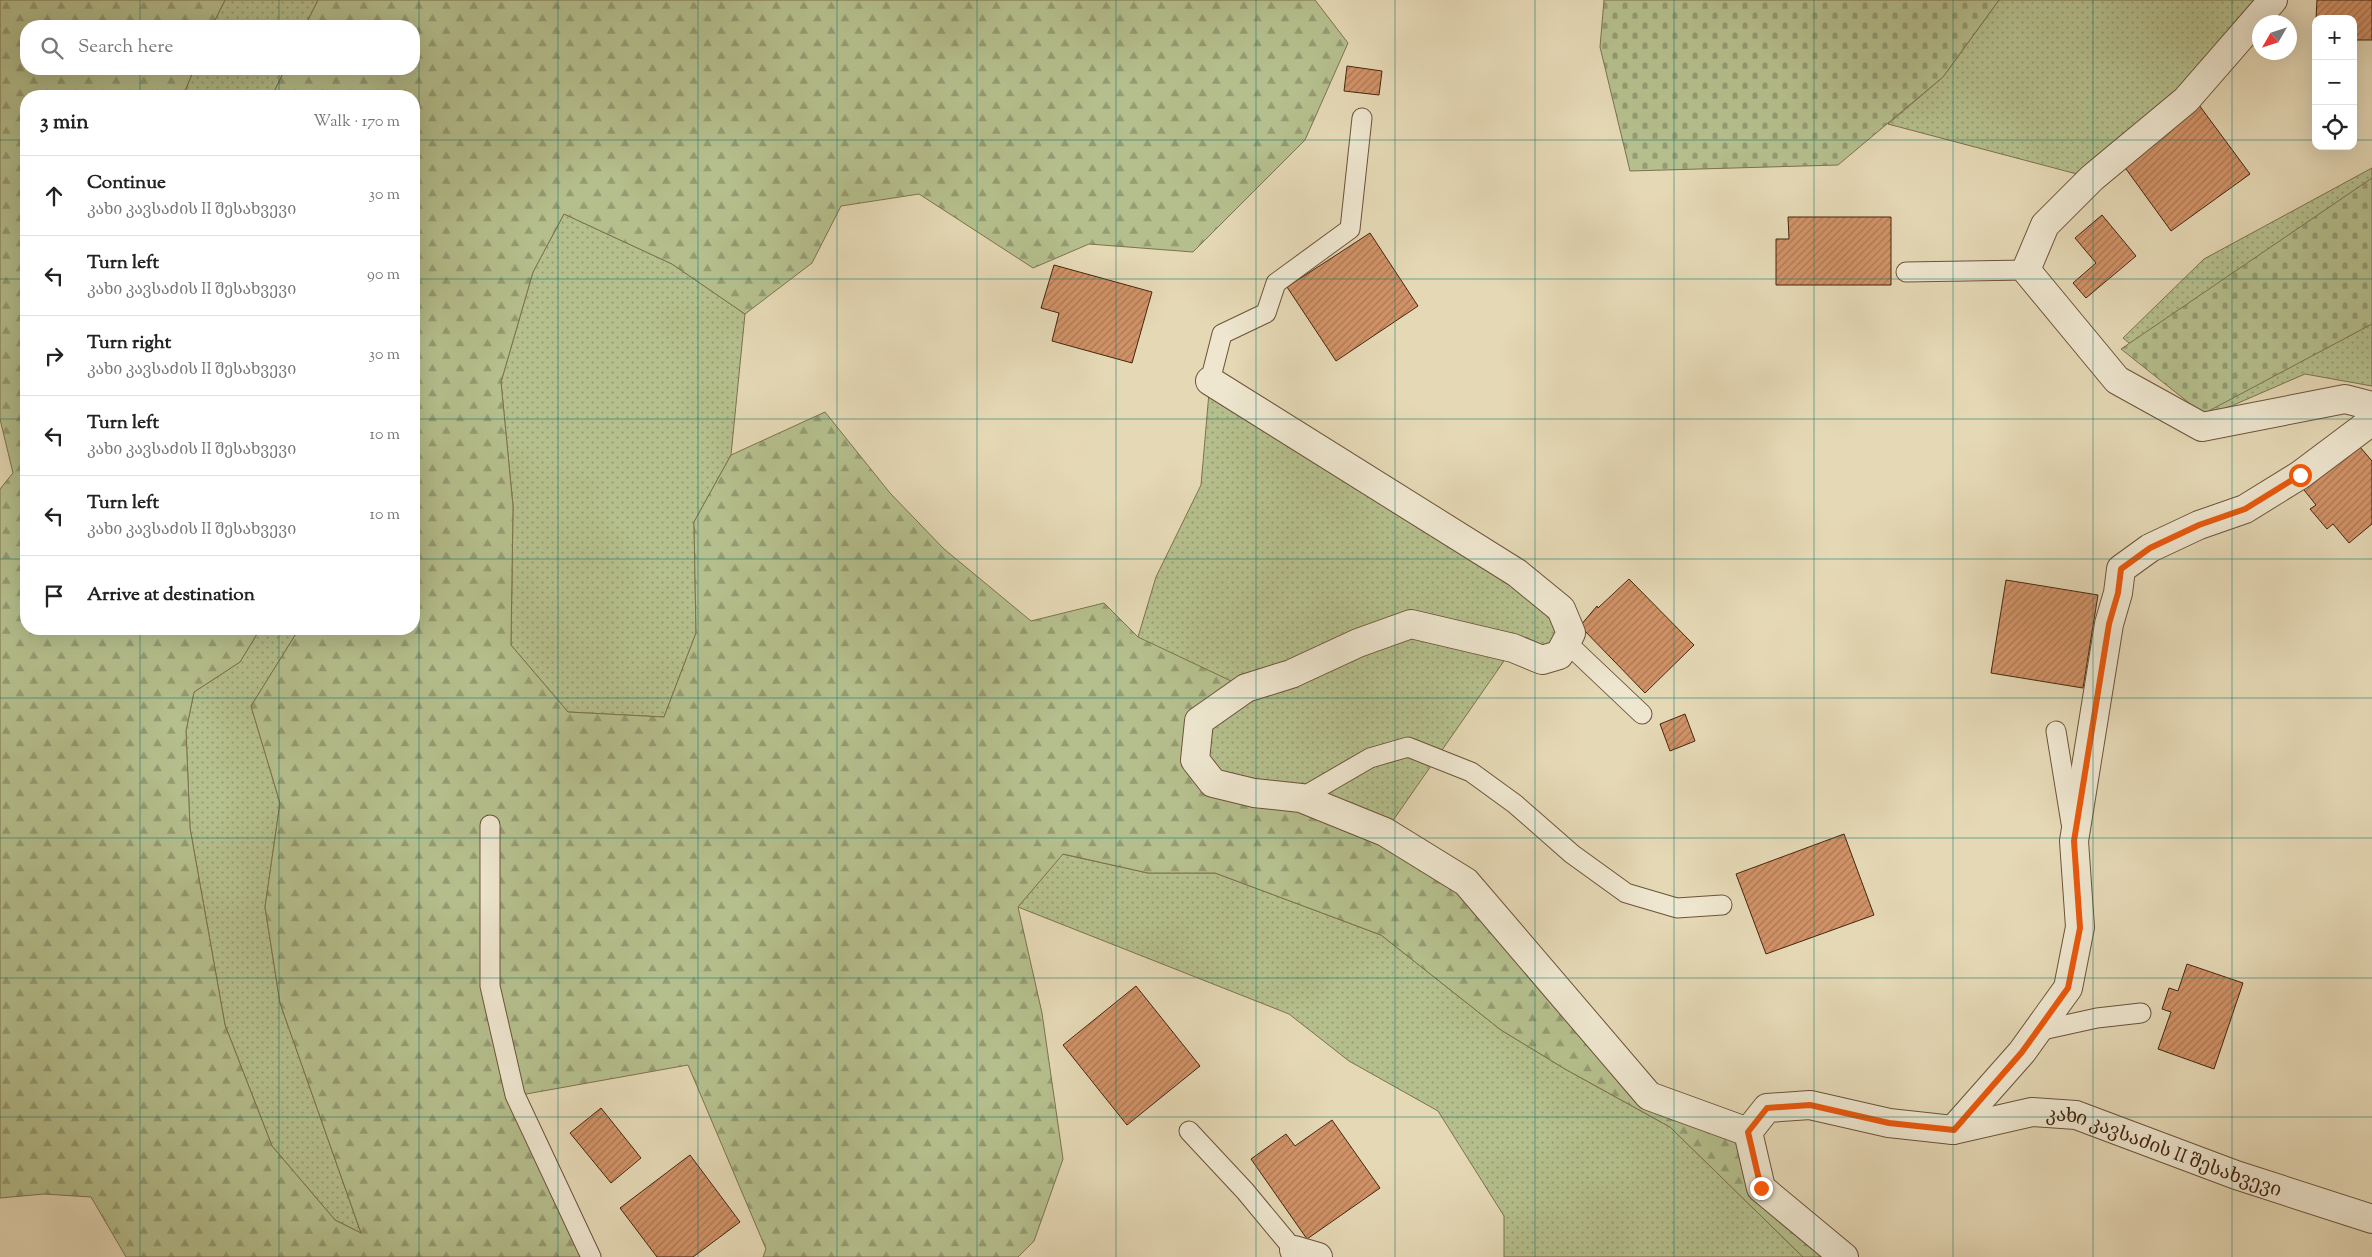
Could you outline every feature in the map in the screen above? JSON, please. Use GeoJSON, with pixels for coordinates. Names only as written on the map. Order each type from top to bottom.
{"type":"FeatureCollection","features":[{"type":"Feature","properties":{"kind":"street"},"geometry":{"type":"LineString","coordinates":[[2273,0],[2186,100],[2092,178],[2044,226],[2026,270],[2117,380],[2202,426],[2345,398],[2372,406]]}},
{"type":"Feature","properties":{"kind":"street"},"geometry":{"type":"LineString","coordinates":[[1210,381],[1517,573],[1561,609],[1571,633],[1560,656],[1542,660],[1513,648],[1411,624],[1358,643],[1290,674],[1246,688],[1199,721],[1195,760],[1213,784],[1254,793],[1301,798],[1385,832],[1466,882],[1648,1096],[1748,1132],[1761,1188],[1844,1257]]}},
{"type":"Feature","properties":{"kind":"street"},"geometry":{"type":"LineString","coordinates":[[1954,1130],[2022,1052],[2068,988],[2080,928],[2074,841],[2109,624],[2118,593],[2121,569],[2150,548],[2199,525],[2245,509],[2300,475],[2372,421]]}},
{"type":"Feature","properties":{"kind":"street","name":"კახი კავსაძის II შესახვევი"},"geometry":{"type":"LineString","coordinates":[[1748,1132],[1767,1108],[1810,1105],[1889,1123],[1954,1130],[2032,1112],[2076,1115],[2236,1175],[2372,1219]]}},
{"type":"Feature","properties":{"kind":"lane"},"geometry":{"type":"LineString","coordinates":[[1210,381],[1222,334],[1266,313],[1276,284],[1350,229],[1362,118]]}},
{"type":"Feature","properties":{"kind":"lane"},"geometry":{"type":"LineString","coordinates":[[1906,272],[2026,270]]}},
{"type":"Feature","properties":{"kind":"lane"},"geometry":{"type":"LineString","coordinates":[[1566,642],[1642,714]]}},
{"type":"Feature","properties":{"kind":"lane"},"geometry":{"type":"LineString","coordinates":[[2056,731],[2074,841]]}},
{"type":"Feature","properties":{"kind":"lane"},"geometry":{"type":"LineString","coordinates":[[1301,798],[1370,758],[1408,747],[1471,772],[1516,804],[1572,854],[1626,893],[1676,908],[1722,905]]}},
{"type":"Feature","properties":{"kind":"lane"},"geometry":{"type":"LineString","coordinates":[[490,825],[490,986],[514,1095],[591,1257]]}},
{"type":"Feature","properties":{"kind":"lane"},"geometry":{"type":"LineString","coordinates":[[2038,1031],[2097,1018],[2141,1013]]}},
{"type":"Feature","properties":{"kind":"lane"},"geometry":{"type":"LineString","coordinates":[[1189,1131],[1306,1254]]}},
{"type":"Feature","properties":{"kind":"green space"},"geometry":{"type":"Polygon","coordinates":[[[0,0],[225,0],[215,20],[20,20],[20,75],[192,75],[185,90],[20,90],[20,635],[256,635],[240,662],[194,692],[186,731],[190,828],[225,1025],[272,1146],[335,1220],[361,1233],[280,1003],[265,907],[280,803],[251,706],[295,635],[420,635],[420,90],[275,90],[282,75],[420,75],[420,20],[308,20],[318,0],[1315,0],[1348,43],[1305,140],[1193,252],[1089,244],[1033,268],[919,194],[841,206],[812,263],[745,314],[672,264],[564,214],[533,272],[501,382],[513,506],[511,645],[568,712],[664,717],[696,633],[694,522],[731,455],[825,412],[890,493],[944,549],[1031,621],[1104,603],[1138,637],[1246,688],[1199,721],[1213,783],[1301,798],[1466,882],[1648,1096],[1748,1132],[1761,1188],[1826,1257],[1803,1257],[1670,1127],[1565,1069],[1501,1030],[1381,935],[1215,873],[1148,873],[1063,854],[1018,907],[1042,1013],[1063,1159],[1034,1241],[1018,1257],[763,1257],[766,1249],[688,1065],[515,1096],[591,1257],[126,1257],[91,1197],[44,1194],[0,1198],[0,489],[13,473],[0,419],[0,0]]]}},
{"type":"Feature","properties":{"kind":"green space"},"geometry":{"type":"Polygon","coordinates":[[[225,0],[318,0],[308,20],[215,20],[225,0]]]}},
{"type":"Feature","properties":{"kind":"green space"},"geometry":{"type":"Polygon","coordinates":[[[1604,0],[1999,0],[1943,77],[1838,165],[1630,171],[1600,47],[1604,0]]]}},
{"type":"Feature","properties":{"kind":"green space"},"geometry":{"type":"Polygon","coordinates":[[[1999,0],[2273,0],[2258,15],[2252,15],[2252,21],[2092,178],[1888,124],[1943,77],[1999,0]]]}},
{"type":"Feature","properties":{"kind":"green space"},"geometry":{"type":"Polygon","coordinates":[[[192,75],[282,75],[275,90],[185,90],[192,75]]]}},
{"type":"Feature","properties":{"kind":"green space"},"geometry":{"type":"Polygon","coordinates":[[[2372,168],[2372,386],[2305,374],[2215,413],[2123,338],[2204,259],[2372,168]]]}},
{"type":"Feature","properties":{"kind":"green space"},"geometry":{"type":"Polygon","coordinates":[[[2372,178],[2372,324],[2203,414],[2121,349],[2372,178]]]}},
{"type":"Feature","properties":{"kind":"green space"},"geometry":{"type":"Polygon","coordinates":[[[564,214],[672,264],[745,314],[731,455],[694,522],[696,633],[664,717],[568,712],[511,645],[513,506],[501,382],[533,272],[564,214]]]}},
{"type":"Feature","properties":{"kind":"green space"},"geometry":{"type":"Polygon","coordinates":[[[1210,381],[1561,609],[1559,655],[1513,648],[1385,832],[1213,783],[1138,637],[1156,577],[1201,485],[1210,381]]]}},
{"type":"Feature","properties":{"kind":"green space"},"geometry":{"type":"Polygon","coordinates":[[[256,635],[295,635],[251,706],[280,803],[265,907],[280,1003],[361,1233],[335,1220],[272,1146],[225,1025],[190,828],[186,731],[194,692],[240,662],[256,635]]]}},
{"type":"Feature","properties":{"kind":"green space"},"geometry":{"type":"Polygon","coordinates":[[[1062,854],[1148,873],[1215,873],[1381,935],[1501,1030],[1565,1069],[1670,1127],[1803,1257],[1504,1257],[1504,1216],[1438,1111],[1349,1061],[1289,1014],[1018,907],[1062,854]]]}},
{"type":"Feature","properties":{"kind":"building"},"geometry":{"type":"Polygon","coordinates":[[[2317,0],[2372,0],[2372,40],[2357,40],[2357,15],[2316,15],[2317,0]]]}},
{"type":"Feature","properties":{"kind":"building"},"geometry":{"type":"Polygon","coordinates":[[[1347,66],[1382,71],[1379,95],[1344,91],[1347,66]]]}},
{"type":"Feature","properties":{"kind":"building"},"geometry":{"type":"Polygon","coordinates":[[[2199,105],[2250,174],[2171,231],[2121,162],[2199,105]]]}},
{"type":"Feature","properties":{"kind":"building"},"geometry":{"type":"Polygon","coordinates":[[[2102,215],[2136,256],[2086,298],[2073,283],[2096,263],[2075,238],[2102,215]]]}},
{"type":"Feature","properties":{"kind":"building"},"geometry":{"type":"Polygon","coordinates":[[[1788,217],[1891,217],[1891,285],[1776,285],[1776,239],[1789,239],[1788,217]]]}},
{"type":"Feature","properties":{"kind":"building"},"geometry":{"type":"Polygon","coordinates":[[[1370,233],[1418,306],[1336,361],[1287,287],[1370,233]]]}},
{"type":"Feature","properties":{"kind":"building"},"geometry":{"type":"Polygon","coordinates":[[[1054,265],[1152,292],[1132,363],[1052,341],[1059,313],[1041,308],[1054,265]]]}},
{"type":"Feature","properties":{"kind":"building"},"geometry":{"type":"Polygon","coordinates":[[[2354,440],[2372,461],[2372,524],[2349,543],[2333,524],[2327,529],[2310,509],[2316,505],[2300,485],[2354,440]]]}},
{"type":"Feature","properties":{"kind":"building"},"geometry":{"type":"Polygon","coordinates":[[[1629,579],[1694,645],[1645,693],[1580,626],[1597,606],[1598,608],[1629,579]]]}},
{"type":"Feature","properties":{"kind":"building"},"geometry":{"type":"Polygon","coordinates":[[[2006,580],[2098,595],[2083,688],[1991,673],[2006,580]]]}},
{"type":"Feature","properties":{"kind":"building"},"geometry":{"type":"Polygon","coordinates":[[[1685,714],[1695,741],[1670,751],[1660,724],[1685,714]]]}},
{"type":"Feature","properties":{"kind":"building"},"geometry":{"type":"Polygon","coordinates":[[[1844,834],[1874,915],[1766,954],[1736,874],[1844,834]]]}},
{"type":"Feature","properties":{"kind":"building"},"geometry":{"type":"Polygon","coordinates":[[[2187,964],[2243,983],[2214,1069],[2158,1049],[2171,1012],[2162,1009],[2169,988],[2178,991],[2187,964]]]}},
{"type":"Feature","properties":{"kind":"building"},"geometry":{"type":"Polygon","coordinates":[[[1136,986],[1200,1066],[1127,1125],[1063,1045],[1136,986]]]}},
{"type":"Feature","properties":{"kind":"building"},"geometry":{"type":"Polygon","coordinates":[[[601,1108],[641,1158],[611,1183],[570,1133],[601,1108]]]}},
{"type":"Feature","properties":{"kind":"building"},"geometry":{"type":"Polygon","coordinates":[[[1332,1120],[1380,1188],[1307,1239],[1251,1159],[1286,1134],[1295,1146],[1332,1120]]]}},
{"type":"Feature","properties":{"kind":"building"},"geometry":{"type":"Polygon","coordinates":[[[690,1155],[740,1222],[693,1257],[657,1257],[620,1208],[690,1155]]]}},
{"type":"Feature","properties":{"kind":"route"},"geometry":{"type":"LineString","coordinates":[[1761,1188],[1748,1132],[1767,1108],[1810,1105],[1889,1123],[1954,1130],[2022,1052],[2068,988],[2080,928],[2074,841],[2109,624],[2118,593],[2121,569],[2150,548],[2199,525],[2245,509],[2300,475]]}}]}
